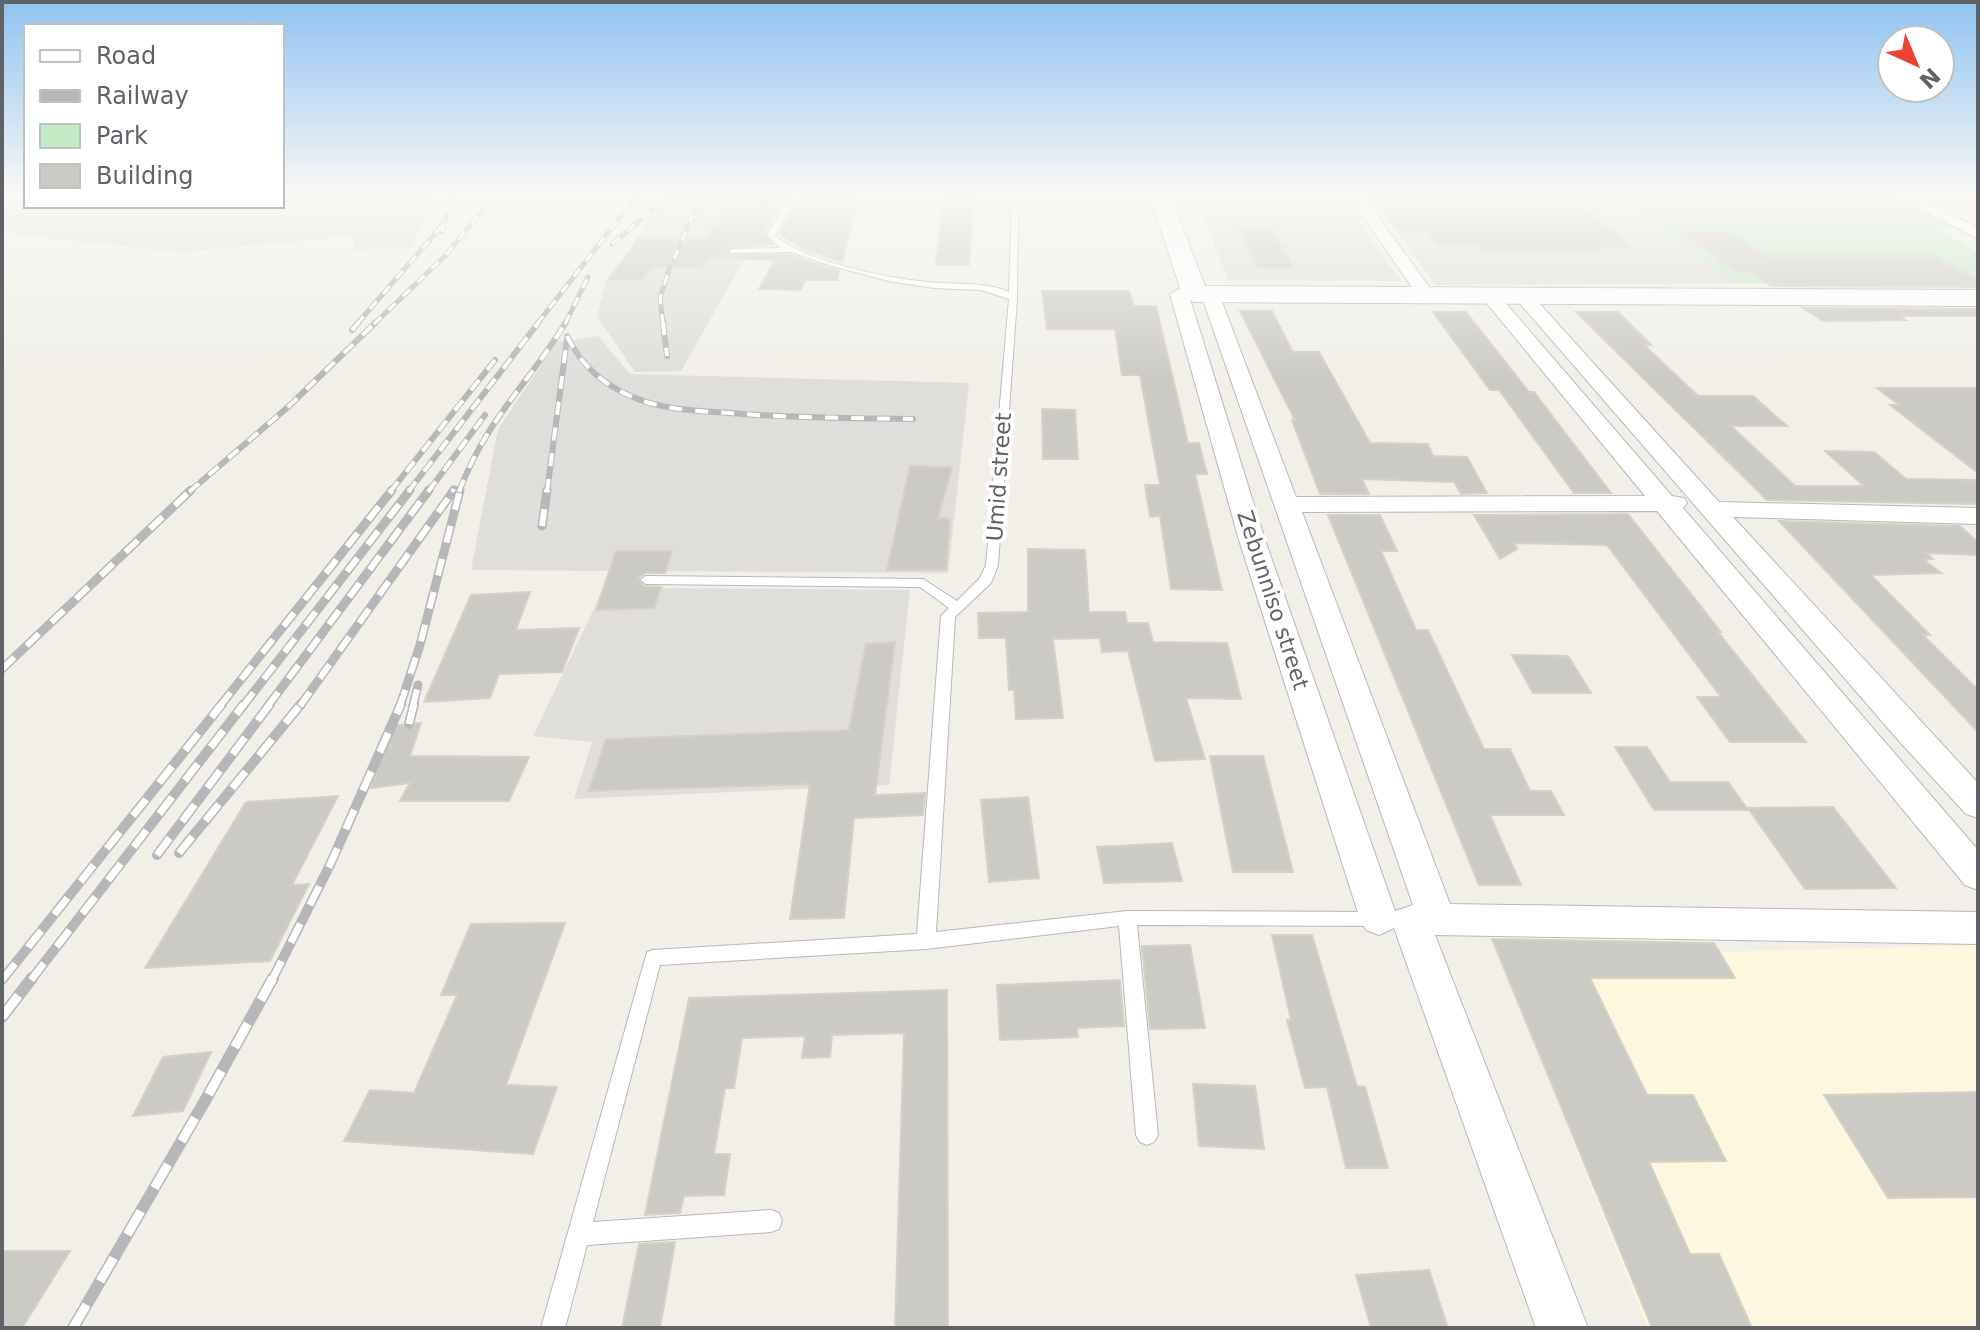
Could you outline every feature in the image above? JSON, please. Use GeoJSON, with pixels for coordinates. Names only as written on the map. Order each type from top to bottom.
{"type":"FeatureCollection","features":[{"type":"Feature","properties":{"kind":"street"},"geometry":{"type":"LineString","coordinates":[[1185,255],[1202,294],[1978,298]]}},
{"type":"Feature","properties":{"kind":"street"},"geometry":{"type":"LineString","coordinates":[[1398,255],[1426,295]]}},
{"type":"Feature","properties":{"kind":"street","name":"Zebunniso street"},"geometry":{"type":"LineString","coordinates":[[1409,920],[1285,505],[1202,294],[1179,294],[1252,540],[1409,920],[1562,1328]]}},
{"type":"Feature","properties":{"kind":"street"},"geometry":{"type":"LineString","coordinates":[[1490,296],[1978,875]]}},
{"type":"Feature","properties":{"kind":"street"},"geometry":{"type":"LineString","coordinates":[[1523,296],[1910,733],[1978,805]]}},
{"type":"Feature","properties":{"kind":"street"},"geometry":{"type":"LineString","coordinates":[[1285,505],[1664,503],[1978,516]]}},
{"type":"Feature","properties":{"kind":"street"},"geometry":{"type":"LineString","coordinates":[[1859,734],[1898,748],[1908,745],[1910,733]]}},
{"type":"Feature","properties":{"kind":"street"},"geometry":{"type":"LineString","coordinates":[[1409,920],[1978,928]]}},
{"type":"Feature","properties":{"kind":"lane"},"geometry":{"type":"LineString","coordinates":[[811,255],[896,279],[986,288],[1013,298]]}},
{"type":"Feature","properties":{"kind":"lane","name":"Umid street"},"geometry":{"type":"LineString","coordinates":[[957,607],[986,580],[992,565],[1014,255]]}},
{"type":"Feature","properties":{"kind":"lane"},"geometry":{"type":"LineString","coordinates":[[646,580],[923,583],[957,607],[948,616],[926,941]]}},
{"type":"Feature","properties":{"kind":"lane"},"geometry":{"type":"LineString","coordinates":[[553,1328],[653,958],[926,941],[1127,918],[1409,920]]}},
{"type":"Feature","properties":{"kind":"lane"},"geometry":{"type":"LineString","coordinates":[[1127,918],[1147,1135]]}},
{"type":"Feature","properties":{"kind":"lane"},"geometry":{"type":"LineString","coordinates":[[578,1234],[771,1221]]}},
{"type":"Feature","properties":{"kind":"shaded area"},"geometry":{"type":"Polygon","coordinates":[[[625,255],[747,255],[681,371],[635,372],[597,316],[606,281],[625,255]]]}},
{"type":"Feature","properties":{"kind":"shaded area"},"geometry":{"type":"Polygon","coordinates":[[[1218,255],[1383,255],[1401,281],[1228,280],[1218,255]]]}},
{"type":"Feature","properties":{"kind":"shaded area"},"geometry":{"type":"Polygon","coordinates":[[[1414,255],[1697,255],[1733,283],[1436,285],[1414,255]]]}},
{"type":"Feature","properties":{"kind":"shaded area"},"geometry":{"type":"Polygon","coordinates":[[[598,336],[630,374],[969,383],[948,573],[471,570],[498,429],[557,342],[598,336]]]}},
{"type":"Feature","properties":{"kind":"shaded area"},"geometry":{"type":"Polygon","coordinates":[[[651,588],[910,590],[889,785],[574,799],[592,742],[533,736],[601,594],[648,593],[651,588]]]}},
{"type":"Feature","properties":{"kind":"shaded area"},"geometry":{"type":"Polygon","coordinates":[[[1491,936],[1710,936],[1720,952],[1978,945],[1978,1328],[1648,1328],[1491,936]]]}},
{"type":"Feature","properties":{"kind":"green space"},"geometry":{"type":"Polygon","coordinates":[[[1697,255],[1978,255],[1978,286],[1733,283],[1697,255]]]}},
{"type":"Feature","properties":{"kind":"building"},"geometry":{"type":"Polygon","coordinates":[[[626,255],[791,255],[839,271],[837,280],[805,280],[801,290],[759,289],[775,260],[707,258],[702,267],[651,267],[642,280],[608,280],[626,255]]]}},
{"type":"Feature","properties":{"kind":"building"},"geometry":{"type":"Polygon","coordinates":[[[821,255],[844,255],[842,262],[821,255]]]}},
{"type":"Feature","properties":{"kind":"building"},"geometry":{"type":"Polygon","coordinates":[[[937,255],[970,255],[969,265],[936,265],[937,255]]]}},
{"type":"Feature","properties":{"kind":"building"},"geometry":{"type":"Polygon","coordinates":[[[1252,255],[1286,255],[1293,268],[1258,268],[1252,255]]]}},
{"type":"Feature","properties":{"kind":"building"},"geometry":{"type":"Polygon","coordinates":[[[1713,255],[1935,256],[1978,280],[1978,287],[1771,286],[1751,272],[1736,272],[1713,255]]]}},
{"type":"Feature","properties":{"kind":"building"},"geometry":{"type":"Polygon","coordinates":[[[1042,291],[1129,291],[1134,306],[1156,306],[1188,443],[1199,443],[1207,474],[1195,474],[1222,590],[1171,589],[1160,516],[1150,517],[1145,485],[1160,485],[1140,375],[1122,375],[1115,329],[1047,329],[1042,291]]]}},
{"type":"Feature","properties":{"kind":"building"},"geometry":{"type":"Polygon","coordinates":[[[1803,308],[1978,309],[1978,316],[1900,316],[1906,320],[1823,321],[1803,308]]]}},
{"type":"Feature","properties":{"kind":"building"},"geometry":{"type":"Polygon","coordinates":[[[1240,311],[1272,311],[1293,352],[1319,352],[1370,443],[1428,444],[1433,456],[1467,457],[1487,493],[1461,494],[1454,482],[1362,479],[1369,494],[1320,494],[1292,420],[1295,420],[1240,311]]]}},
{"type":"Feature","properties":{"kind":"building"},"geometry":{"type":"Polygon","coordinates":[[[1433,312],[1466,312],[1529,392],[1534,392],[1611,493],[1574,493],[1499,390],[1490,390],[1433,312]]]}},
{"type":"Feature","properties":{"kind":"building"},"geometry":{"type":"Polygon","coordinates":[[[1576,312],[1618,312],[1651,345],[1644,345],[1698,396],[1753,396],[1787,426],[1731,426],[1795,486],[1864,486],[1825,451],[1874,452],[1906,479],[1978,480],[1978,504],[1767,500],[1576,312]]]}},
{"type":"Feature","properties":{"kind":"building"},"geometry":{"type":"Polygon","coordinates":[[[1877,388],[1978,388],[1978,473],[1890,405],[1899,405],[1877,388]]]}},
{"type":"Feature","properties":{"kind":"building"},"geometry":{"type":"Polygon","coordinates":[[[1042,409],[1075,410],[1078,459],[1043,459],[1042,409]]]}},
{"type":"Feature","properties":{"kind":"building"},"geometry":{"type":"Polygon","coordinates":[[[910,466],[952,467],[938,518],[950,519],[946,570],[887,570],[910,466]]]}},
{"type":"Feature","properties":{"kind":"building"},"geometry":{"type":"Polygon","coordinates":[[[1628,514],[1806,742],[1730,742],[1697,697],[1721,697],[1607,545],[1514,543],[1517,549],[1500,559],[1474,515],[1628,514]]]}},
{"type":"Feature","properties":{"kind":"building"},"geometry":{"type":"Polygon","coordinates":[[[1328,515],[1380,515],[1397,551],[1381,551],[1416,630],[1428,630],[1484,749],[1510,749],[1530,791],[1551,791],[1564,815],[1490,815],[1521,885],[1479,885],[1328,515]]]}},
{"type":"Feature","properties":{"kind":"building"},"geometry":{"type":"Polygon","coordinates":[[[1779,521],[1960,526],[1978,542],[1978,555],[1926,553],[1933,559],[1924,560],[1941,573],[1871,575],[1930,635],[1923,635],[1978,690],[1978,732],[1779,521]]]}},
{"type":"Feature","properties":{"kind":"building"},"geometry":{"type":"Polygon","coordinates":[[[1028,549],[1085,550],[1089,612],[1125,612],[1127,623],[1148,623],[1153,642],[1227,643],[1241,699],[1186,698],[1205,759],[1155,761],[1128,651],[1102,652],[1100,638],[1053,639],[1063,718],[1016,719],[1014,690],[1009,690],[1006,638],[979,638],[978,613],[1028,612],[1028,549]]]}},
{"type":"Feature","properties":{"kind":"building"},"geometry":{"type":"Polygon","coordinates":[[[616,551],[672,551],[665,573],[646,573],[637,579],[644,586],[661,587],[654,608],[596,610],[616,551]]]}},
{"type":"Feature","properties":{"kind":"building"},"geometry":{"type":"Polygon","coordinates":[[[530,592],[516,630],[579,628],[562,672],[499,674],[490,698],[424,702],[471,595],[530,592]]]}},
{"type":"Feature","properties":{"kind":"building"},"geometry":{"type":"Polygon","coordinates":[[[895,642],[875,795],[925,793],[923,815],[854,818],[844,918],[790,919],[810,784],[589,791],[606,739],[849,730],[866,644],[895,642]]]}},
{"type":"Feature","properties":{"kind":"building"},"geometry":{"type":"Polygon","coordinates":[[[1512,655],[1568,656],[1591,693],[1533,693],[1512,655]]]}},
{"type":"Feature","properties":{"kind":"building"},"geometry":{"type":"Polygon","coordinates":[[[421,723],[410,756],[529,757],[509,801],[400,801],[410,783],[371,788],[393,726],[421,723]]]}},
{"type":"Feature","properties":{"kind":"building"},"geometry":{"type":"Polygon","coordinates":[[[1615,747],[1647,747],[1670,782],[1728,782],[1748,810],[1654,810],[1615,747]]]}},
{"type":"Feature","properties":{"kind":"building"},"geometry":{"type":"Polygon","coordinates":[[[1210,756],[1263,756],[1293,872],[1233,872],[1210,756]]]}},
{"type":"Feature","properties":{"kind":"building"},"geometry":{"type":"Polygon","coordinates":[[[338,796],[292,885],[309,884],[270,961],[145,968],[246,802],[338,796]]]}},
{"type":"Feature","properties":{"kind":"building"},"geometry":{"type":"Polygon","coordinates":[[[1028,797],[1039,878],[989,882],[981,800],[1028,797]]]}},
{"type":"Feature","properties":{"kind":"building"},"geometry":{"type":"Polygon","coordinates":[[[1833,807],[1896,888],[1805,889],[1748,808],[1833,807]]]}},
{"type":"Feature","properties":{"kind":"building"},"geometry":{"type":"Polygon","coordinates":[[[1172,843],[1182,881],[1104,883],[1097,847],[1172,843]]]}},
{"type":"Feature","properties":{"kind":"building"},"geometry":{"type":"Polygon","coordinates":[[[565,923],[506,1085],[557,1087],[533,1154],[344,1141],[370,1090],[414,1093],[457,995],[441,995],[471,924],[565,923]]]}},
{"type":"Feature","properties":{"kind":"building"},"geometry":{"type":"Polygon","coordinates":[[[1272,935],[1312,935],[1357,1086],[1365,1087],[1388,1168],[1346,1168],[1327,1087],[1305,1088],[1287,1020],[1291,1020],[1272,935]]]}},
{"type":"Feature","properties":{"kind":"building"},"geometry":{"type":"Polygon","coordinates":[[[1492,939],[1714,943],[1735,978],[1590,978],[1647,1095],[1693,1095],[1726,1161],[1649,1162],[1690,1254],[1719,1254],[1752,1328],[1652,1328],[1492,939]]]}},
{"type":"Feature","properties":{"kind":"building"},"geometry":{"type":"Polygon","coordinates":[[[1190,945],[1205,1028],[1150,1029],[1142,946],[1190,945]]]}},
{"type":"Feature","properties":{"kind":"building"},"geometry":{"type":"Polygon","coordinates":[[[1120,980],[1124,1026],[1077,1028],[1078,1037],[1000,1040],[997,985],[1120,980]]]}},
{"type":"Feature","properties":{"kind":"building"},"geometry":{"type":"Polygon","coordinates":[[[947,990],[948,1328],[895,1328],[904,1033],[832,1035],[830,1057],[802,1058],[805,1036],[742,1038],[734,1088],[725,1088],[714,1154],[730,1154],[724,1195],[684,1196],[680,1213],[645,1215],[689,998],[947,990]]]}},
{"type":"Feature","properties":{"kind":"building"},"geometry":{"type":"Polygon","coordinates":[[[211,1052],[183,1111],[133,1116],[163,1057],[211,1052]]]}},
{"type":"Feature","properties":{"kind":"building"},"geometry":{"type":"Polygon","coordinates":[[[1193,1084],[1255,1086],[1264,1149],[1199,1146],[1193,1084]]]}},
{"type":"Feature","properties":{"kind":"building"},"geometry":{"type":"Polygon","coordinates":[[[1978,1092],[1978,1197],[1888,1198],[1824,1095],[1978,1092]]]}},
{"type":"Feature","properties":{"kind":"building"},"geometry":{"type":"Polygon","coordinates":[[[675,1242],[660,1328],[622,1328],[639,1244],[675,1242]]]}},
{"type":"Feature","properties":{"kind":"building"},"geometry":{"type":"Polygon","coordinates":[[[2,1251],[70,1251],[22,1328],[2,1328],[2,1251]]]}},
{"type":"Feature","properties":{"kind":"building"},"geometry":{"type":"Polygon","coordinates":[[[1429,1270],[1448,1328],[1371,1328],[1356,1275],[1429,1270]]]}},
{"type":"Feature","properties":{"kind":"railway"},"geometry":{"type":"LineString","coordinates":[[357,324],[417,255]]}},
{"type":"Feature","properties":{"kind":"railway"},"geometry":{"type":"LineString","coordinates":[[374,324],[446,255]]}},
{"type":"Feature","properties":{"kind":"railway"},"geometry":{"type":"LineString","coordinates":[[537,324],[591,255]]}},
{"type":"Feature","properties":{"kind":"railway"},"geometry":{"type":"LineString","coordinates":[[674,259],[676,255]]}},
{"type":"Feature","properties":{"kind":"railway"},"geometry":{"type":"LineString","coordinates":[[663,324],[660,298],[670,267]]}},
{"type":"Feature","properties":{"kind":"railway"},"geometry":{"type":"LineString","coordinates":[[566,322],[588,277]]}},
{"type":"Feature","properties":{"kind":"railway"},"geometry":{"type":"LineString","coordinates":[[352,330],[359,322]]}},
{"type":"Feature","properties":{"kind":"railway"},"geometry":{"type":"LineString","coordinates":[[189,492],[288,407],[376,322]]}},
{"type":"Feature","properties":{"kind":"railway"},"geometry":{"type":"LineString","coordinates":[[408,492],[539,322]]}},
{"type":"Feature","properties":{"kind":"railway"},"geometry":{"type":"LineString","coordinates":[[459,492],[495,423],[566,322]]}},
{"type":"Feature","properties":{"kind":"railway"},"geometry":{"type":"LineString","coordinates":[[663,322],[667,356]]}},
{"type":"Feature","properties":{"kind":"railway"},"geometry":{"type":"LineString","coordinates":[[567,336],[586,365],[603,380],[622,392],[656,405],[752,415],[913,419]]}},
{"type":"Feature","properties":{"kind":"railway"},"geometry":{"type":"LineString","coordinates":[[547,492],[567,339]]}},
{"type":"Feature","properties":{"kind":"railway"},"geometry":{"type":"LineString","coordinates":[[390,492],[495,360]]}},
{"type":"Feature","properties":{"kind":"railway"},"geometry":{"type":"LineString","coordinates":[[428,492],[485,415]]}},
{"type":"Feature","properties":{"kind":"railway"},"geometry":{"type":"LineString","coordinates":[[2,669],[191,490]]}},
{"type":"Feature","properties":{"kind":"railway"},"geometry":{"type":"LineString","coordinates":[[220,706],[392,490]]}},
{"type":"Feature","properties":{"kind":"railway"},"geometry":{"type":"LineString","coordinates":[[243,706],[410,490]]}},
{"type":"Feature","properties":{"kind":"railway"},"geometry":{"type":"LineString","coordinates":[[268,706],[429,490]]}},
{"type":"Feature","properties":{"kind":"railway"},"geometry":{"type":"LineString","coordinates":[[300,706],[454,490]]}},
{"type":"Feature","properties":{"kind":"railway"},"geometry":{"type":"LineString","coordinates":[[400,706],[420,645],[460,490]]}},
{"type":"Feature","properties":{"kind":"railway"},"geometry":{"type":"LineString","coordinates":[[542,526],[547,490]]}},
{"type":"Feature","properties":{"kind":"railway"},"geometry":{"type":"LineString","coordinates":[[413,706],[418,685]]}},
{"type":"Feature","properties":{"kind":"railway"},"geometry":{"type":"LineString","coordinates":[[2,980],[222,704]]}},
{"type":"Feature","properties":{"kind":"railway"},"geometry":{"type":"LineString","coordinates":[[31,980],[244,704]]}},
{"type":"Feature","properties":{"kind":"railway"},"geometry":{"type":"LineString","coordinates":[[157,855],[270,704]]}},
{"type":"Feature","properties":{"kind":"railway"},"geometry":{"type":"LineString","coordinates":[[179,853],[301,704]]}},
{"type":"Feature","properties":{"kind":"railway"},"geometry":{"type":"LineString","coordinates":[[272,980],[330,865],[401,704]]}},
{"type":"Feature","properties":{"kind":"railway"},"geometry":{"type":"LineString","coordinates":[[409,724],[414,704]]}},
{"type":"Feature","properties":{"kind":"railway"},"geometry":{"type":"LineString","coordinates":[[2,1017],[32,978]]}},
{"type":"Feature","properties":{"kind":"railway"},"geometry":{"type":"LineString","coordinates":[[73,1328],[273,978]]}}]}
